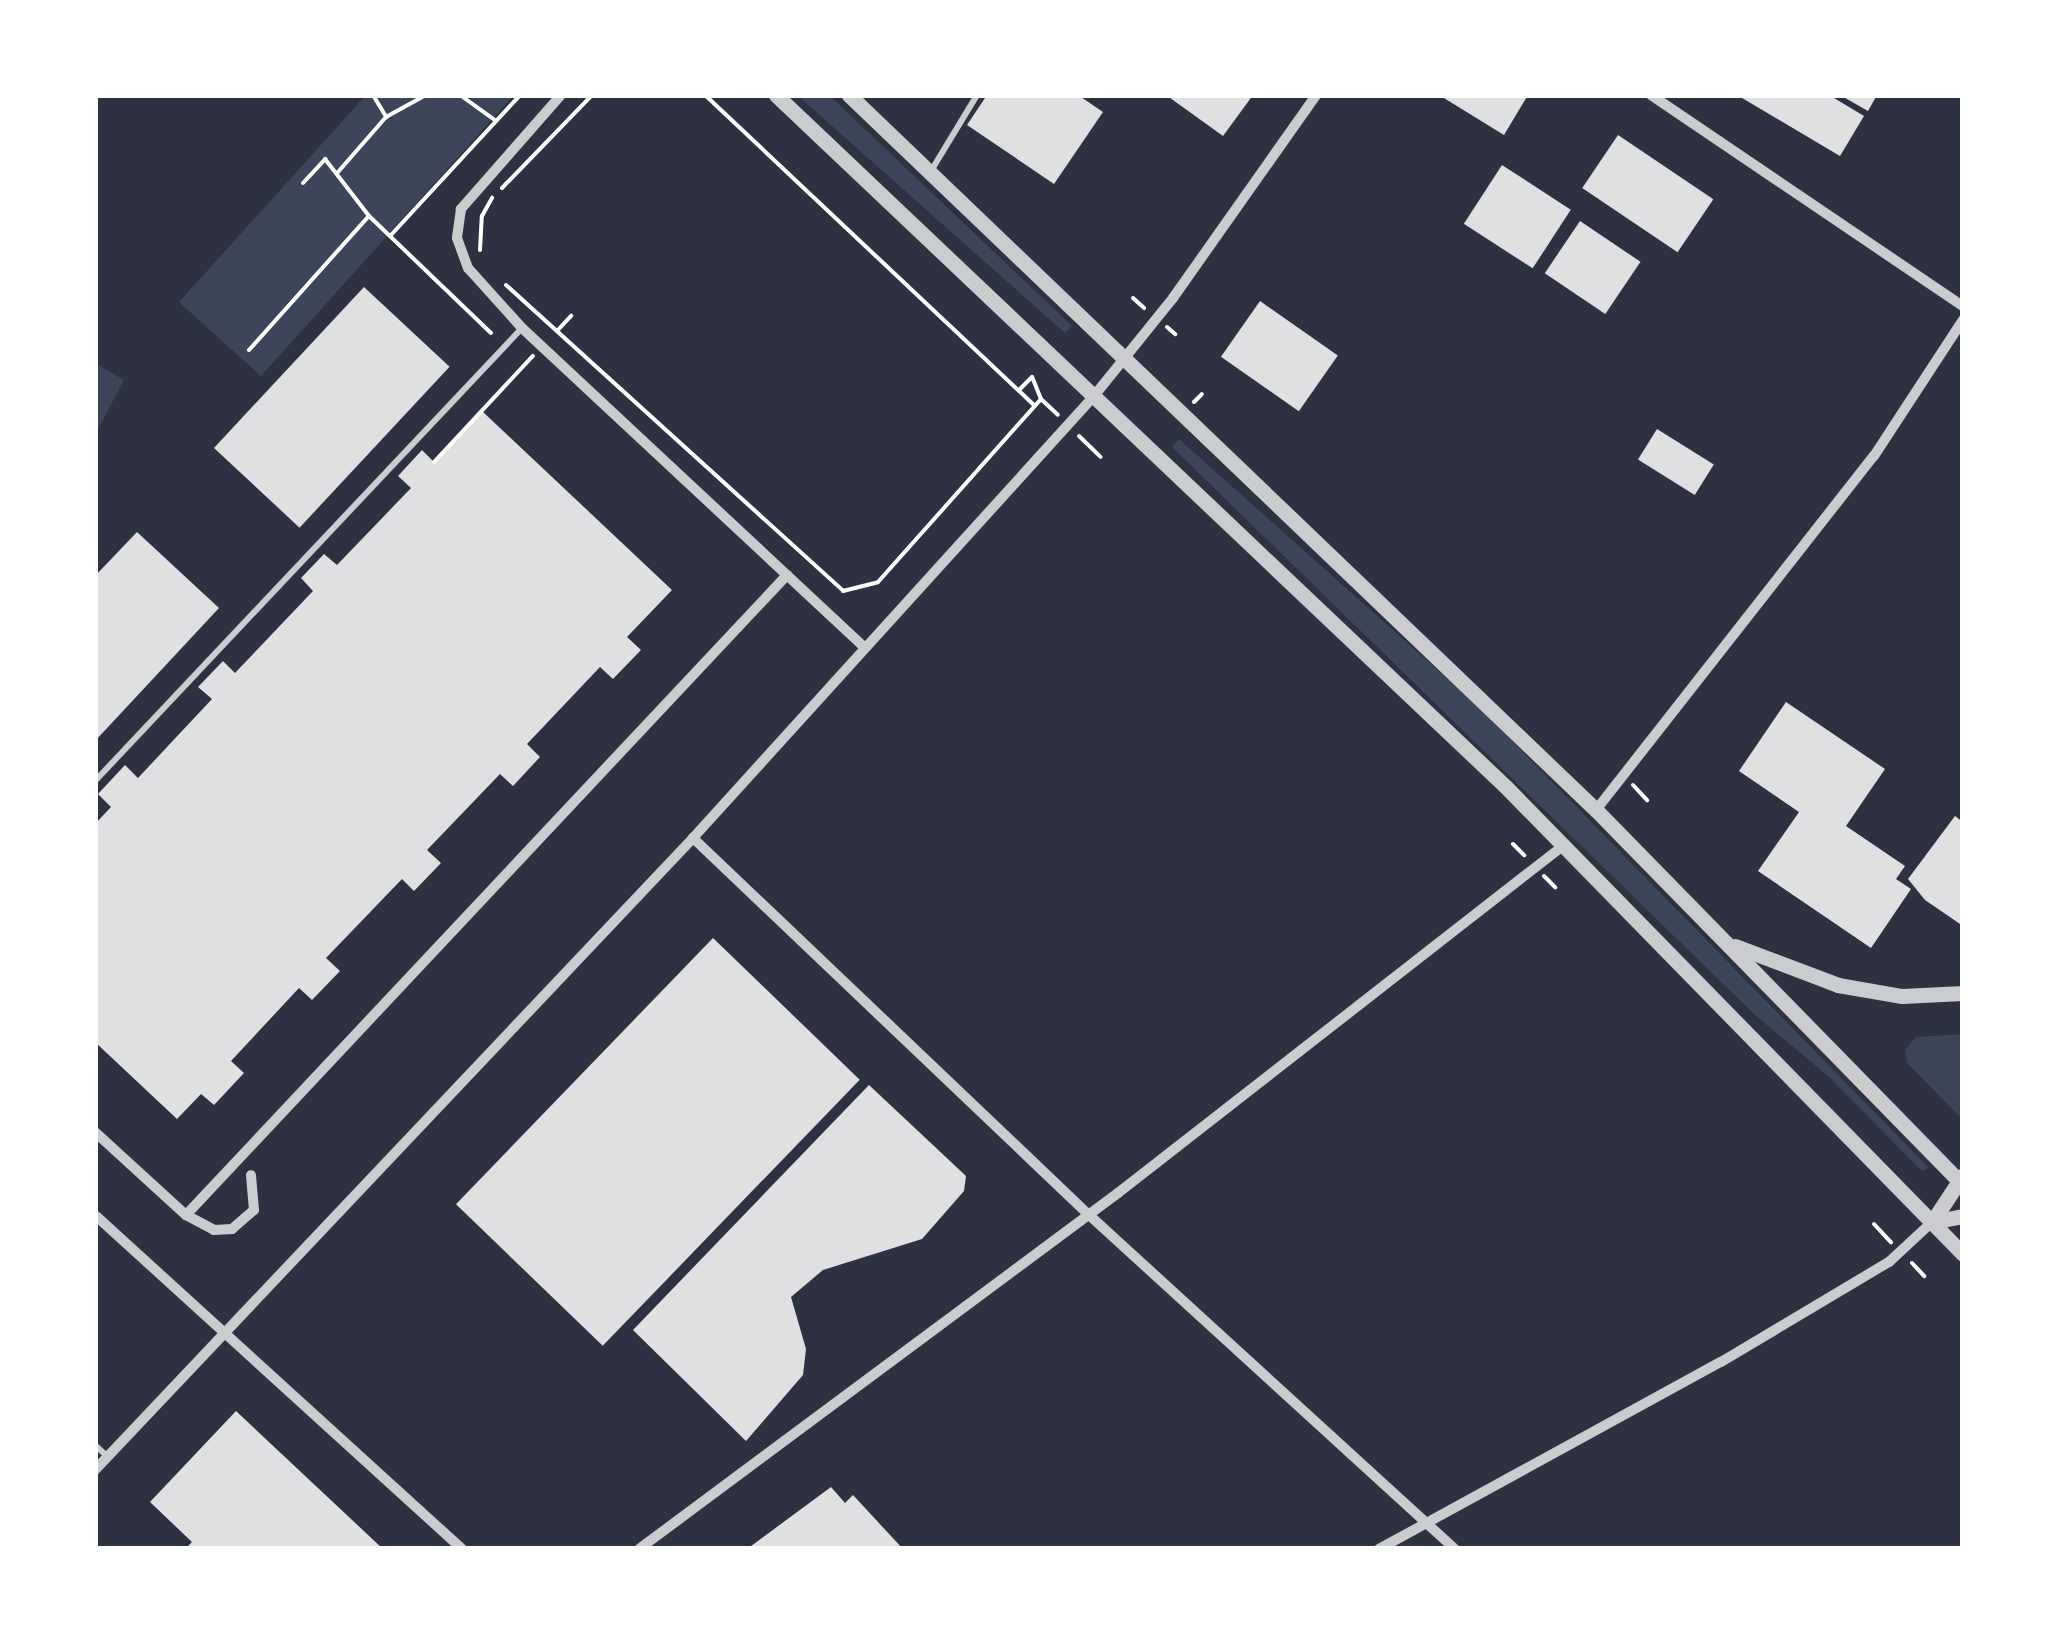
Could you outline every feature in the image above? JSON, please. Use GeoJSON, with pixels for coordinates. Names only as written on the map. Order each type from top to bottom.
{"type":"FeatureCollection","features":[{"type":"Feature","properties":{"kind":"street"},"geometry":{"type":"LineString","coordinates":[[562,95],[462,209],[457,238],[468,268],[522,328],[865,648]]}},
{"type":"Feature","properties":{"kind":"street"},"geometry":{"type":"LineString","coordinates":[[776,95],[1564,845],[1963,1254]]}},
{"type":"Feature","properties":{"kind":"street"},"geometry":{"type":"LineString","coordinates":[[849,95],[1128,357],[1596,810],[1962,1180],[1932,1222],[1888,1262],[1721,1362],[1379,1549]]}},
{"type":"Feature","properties":{"kind":"street"},"geometry":{"type":"LineString","coordinates":[[95,1470],[693,838],[1094,396],[1128,357],[1316,95]]}},
{"type":"Feature","properties":{"kind":"street"},"geometry":{"type":"LineString","coordinates":[[1651,95],[1963,306]]}},
{"type":"Feature","properties":{"kind":"street"},"geometry":{"type":"LineString","coordinates":[[1596,810],[1874,456],[1963,320]]}},
{"type":"Feature","properties":{"kind":"street"},"geometry":{"type":"LineString","coordinates":[[186,1215],[786,575]]}},
{"type":"Feature","properties":{"kind":"street"},"geometry":{"type":"LineString","coordinates":[[693,838],[1088,1214],[1455,1549]]}},
{"type":"Feature","properties":{"kind":"street"},"geometry":{"type":"LineString","coordinates":[[638,1549],[1088,1214],[1564,845]]}},
{"type":"Feature","properties":{"kind":"street"},"geometry":{"type":"LineString","coordinates":[[1726,942],[1838,986],[1902,996],[1963,992]]}},
{"type":"Feature","properties":{"kind":"street"},"geometry":{"type":"LineString","coordinates":[[95,1132],[186,1215],[214,1230],[245,1221],[254,1210],[252,1175]]}},
{"type":"Feature","properties":{"kind":"street"},"geometry":{"type":"LineString","coordinates":[[95,1216],[462,1549]]}},
{"type":"Feature","properties":{"kind":"street"},"geometry":{"type":"LineString","coordinates":[[1932,1222],[1963,1216]]}},
{"type":"Feature","properties":{"kind":"lane"},"geometry":{"type":"LineString","coordinates":[[930,172],[977,95]]}},
{"type":"Feature","properties":{"kind":"lane"},"geometry":{"type":"LineString","coordinates":[[95,781],[522,328]]}},
{"type":"Feature","properties":{"kind":"lane"},"geometry":{"type":"LineString","coordinates":[[95,1445],[108,1457]]}},
{"type":"Feature","properties":{"kind":"path"},"geometry":{"type":"LineString","coordinates":[[373,95],[386,117]]}},
{"type":"Feature","properties":{"kind":"path"},"geometry":{"type":"LineString","coordinates":[[338,172],[386,117],[426,95]]}},
{"type":"Feature","properties":{"kind":"path"},"geometry":{"type":"LineString","coordinates":[[460,95],[496,121]]}},
{"type":"Feature","properties":{"kind":"path"},"geometry":{"type":"LineString","coordinates":[[390,236],[520,95]]}},
{"type":"Feature","properties":{"kind":"path"},"geometry":{"type":"LineString","coordinates":[[480,255],[478,234],[492,198],[592,95]]}},
{"type":"Feature","properties":{"kind":"path"},"geometry":{"type":"LineString","coordinates":[[705,95],[1035,406]]}},
{"type":"Feature","properties":{"kind":"path"},"geometry":{"type":"LineString","coordinates":[[303,183],[325,159],[369,216],[491,333]]}},
{"type":"Feature","properties":{"kind":"path"},"geometry":{"type":"LineString","coordinates":[[249,350],[369,216]]}},
{"type":"Feature","properties":{"kind":"path"},"geometry":{"type":"LineString","coordinates":[[502,281],[843,591],[878,582],[1035,406],[1040,399],[1032,377]]}},
{"type":"Feature","properties":{"kind":"path"},"geometry":{"type":"LineString","coordinates":[[434,462],[571,316]]}},
{"type":"Feature","properties":{"kind":"path"},"geometry":{"type":"LineString","coordinates":[[1019,390],[1050,355]]}},
{"type":"Feature","properties":{"kind":"path"},"geometry":{"type":"LineString","coordinates":[[1184,412],[1202,394]]}},
{"type":"Feature","properties":{"kind":"shaded area"},"geometry":{"type":"Polygon","coordinates":[[[366,95],[514,95],[261,376],[179,302],[366,95]]]}},
{"type":"Feature","properties":{"kind":"shaded area"},"geometry":{"type":"Polygon","coordinates":[[[797,95],[829,95],[1072,326],[1065,333],[797,95]]]}},
{"type":"Feature","properties":{"kind":"shaded area"},"geometry":{"type":"Polygon","coordinates":[[[95,363],[124,380],[95,435],[95,363]]]}},
{"type":"Feature","properties":{"kind":"shaded area"},"geometry":{"type":"Polygon","coordinates":[[[1179,439],[1479,707],[1929,1168],[1922,1171],[1828,1076],[1755,1015],[1172,447],[1179,439]]]}},
{"type":"Feature","properties":{"kind":"shaded area"},"geometry":{"type":"Polygon","coordinates":[[[1963,1034],[1962,1119],[1907,1063],[1905,1050],[1916,1037],[1963,1034]]]}},
{"type":"Feature","properties":{"kind":"building"},"geometry":{"type":"Polygon","coordinates":[[[987,95],[1078,95],[1103,112],[1054,184],[967,125],[987,95]]]}},
{"type":"Feature","properties":{"kind":"building"},"geometry":{"type":"Polygon","coordinates":[[[1166,95],[1253,95],[1223,136],[1166,95]]]}},
{"type":"Feature","properties":{"kind":"building"},"geometry":{"type":"Polygon","coordinates":[[[1439,95],[1528,95],[1504,135],[1439,95]]]}},
{"type":"Feature","properties":{"kind":"building"},"geometry":{"type":"Polygon","coordinates":[[[1737,95],[1829,95],[1864,116],[1840,156],[1737,95]]]}},
{"type":"Feature","properties":{"kind":"building"},"geometry":{"type":"Polygon","coordinates":[[[1840,95],[1877,95],[1868,111],[1840,95]]]}},
{"type":"Feature","properties":{"kind":"building"},"geometry":{"type":"Polygon","coordinates":[[[1618,135],[1713,199],[1678,252],[1582,188],[1618,135]]]}},
{"type":"Feature","properties":{"kind":"building"},"geometry":{"type":"Polygon","coordinates":[[[1502,165],[1571,210],[1533,268],[1464,224],[1502,165]]]}},
{"type":"Feature","properties":{"kind":"building"},"geometry":{"type":"Polygon","coordinates":[[[1580,221],[1641,262],[1605,314],[1545,273],[1580,221]]]}},
{"type":"Feature","properties":{"kind":"building"},"geometry":{"type":"Polygon","coordinates":[[[364,287],[450,367],[300,528],[214,448],[364,287]]]}},
{"type":"Feature","properties":{"kind":"building"},"geometry":{"type":"Polygon","coordinates":[[[1260,301],[1338,355],[1299,411],[1221,357],[1260,301]]]}},
{"type":"Feature","properties":{"kind":"building"},"geometry":{"type":"Polygon","coordinates":[[[482,411],[672,590],[627,637],[641,650],[613,679],[600,667],[527,744],[540,757],[513,786],[500,774],[427,850],[441,863],[414,891],[402,879],[326,958],[340,971],[312,1000],[299,988],[231,1061],[244,1073],[214,1105],[201,1094],[177,1119],[95,1042],[95,824],[111,807],[98,794],[125,765],[138,778],[212,699],[198,687],[223,661],[235,673],[313,591],[301,578],[324,554],[337,565],[411,488],[398,476],[422,450],[434,462],[482,411]]]}},
{"type":"Feature","properties":{"kind":"building"},"geometry":{"type":"Polygon","coordinates":[[[1657,429],[1714,465],[1695,495],[1638,460],[1657,429]]]}},
{"type":"Feature","properties":{"kind":"building"},"geometry":{"type":"Polygon","coordinates":[[[137,532],[219,608],[95,741],[95,576],[137,532]]]}},
{"type":"Feature","properties":{"kind":"building"},"geometry":{"type":"Polygon","coordinates":[[[1786,702],[1885,769],[1846,826],[1905,866],[1896,879],[1911,889],[1871,948],[1758,871],[1799,812],[1739,771],[1786,702]]]}},
{"type":"Feature","properties":{"kind":"building"},"geometry":{"type":"Polygon","coordinates":[[[1955,816],[1963,822],[1963,926],[1925,900],[1908,879],[1955,816]]]}},
{"type":"Feature","properties":{"kind":"building"},"geometry":{"type":"Polygon","coordinates":[[[713,938],[860,1080],[603,1346],[456,1204],[713,938]]]}},
{"type":"Feature","properties":{"kind":"building"},"geometry":{"type":"Polygon","coordinates":[[[869,1085],[966,1176],[964,1191],[922,1239],[823,1270],[791,1297],[806,1349],[803,1375],[746,1441],[633,1330],[869,1085]]]}},
{"type":"Feature","properties":{"kind":"building"},"geometry":{"type":"Polygon","coordinates":[[[236,1411],[383,1549],[185,1549],[192,1542],[150,1502],[236,1411]]]}},
{"type":"Feature","properties":{"kind":"building"},"geometry":{"type":"Polygon","coordinates":[[[831,1487],[845,1503],[853,1495],[903,1549],[747,1549],[831,1487]]]}}]}
